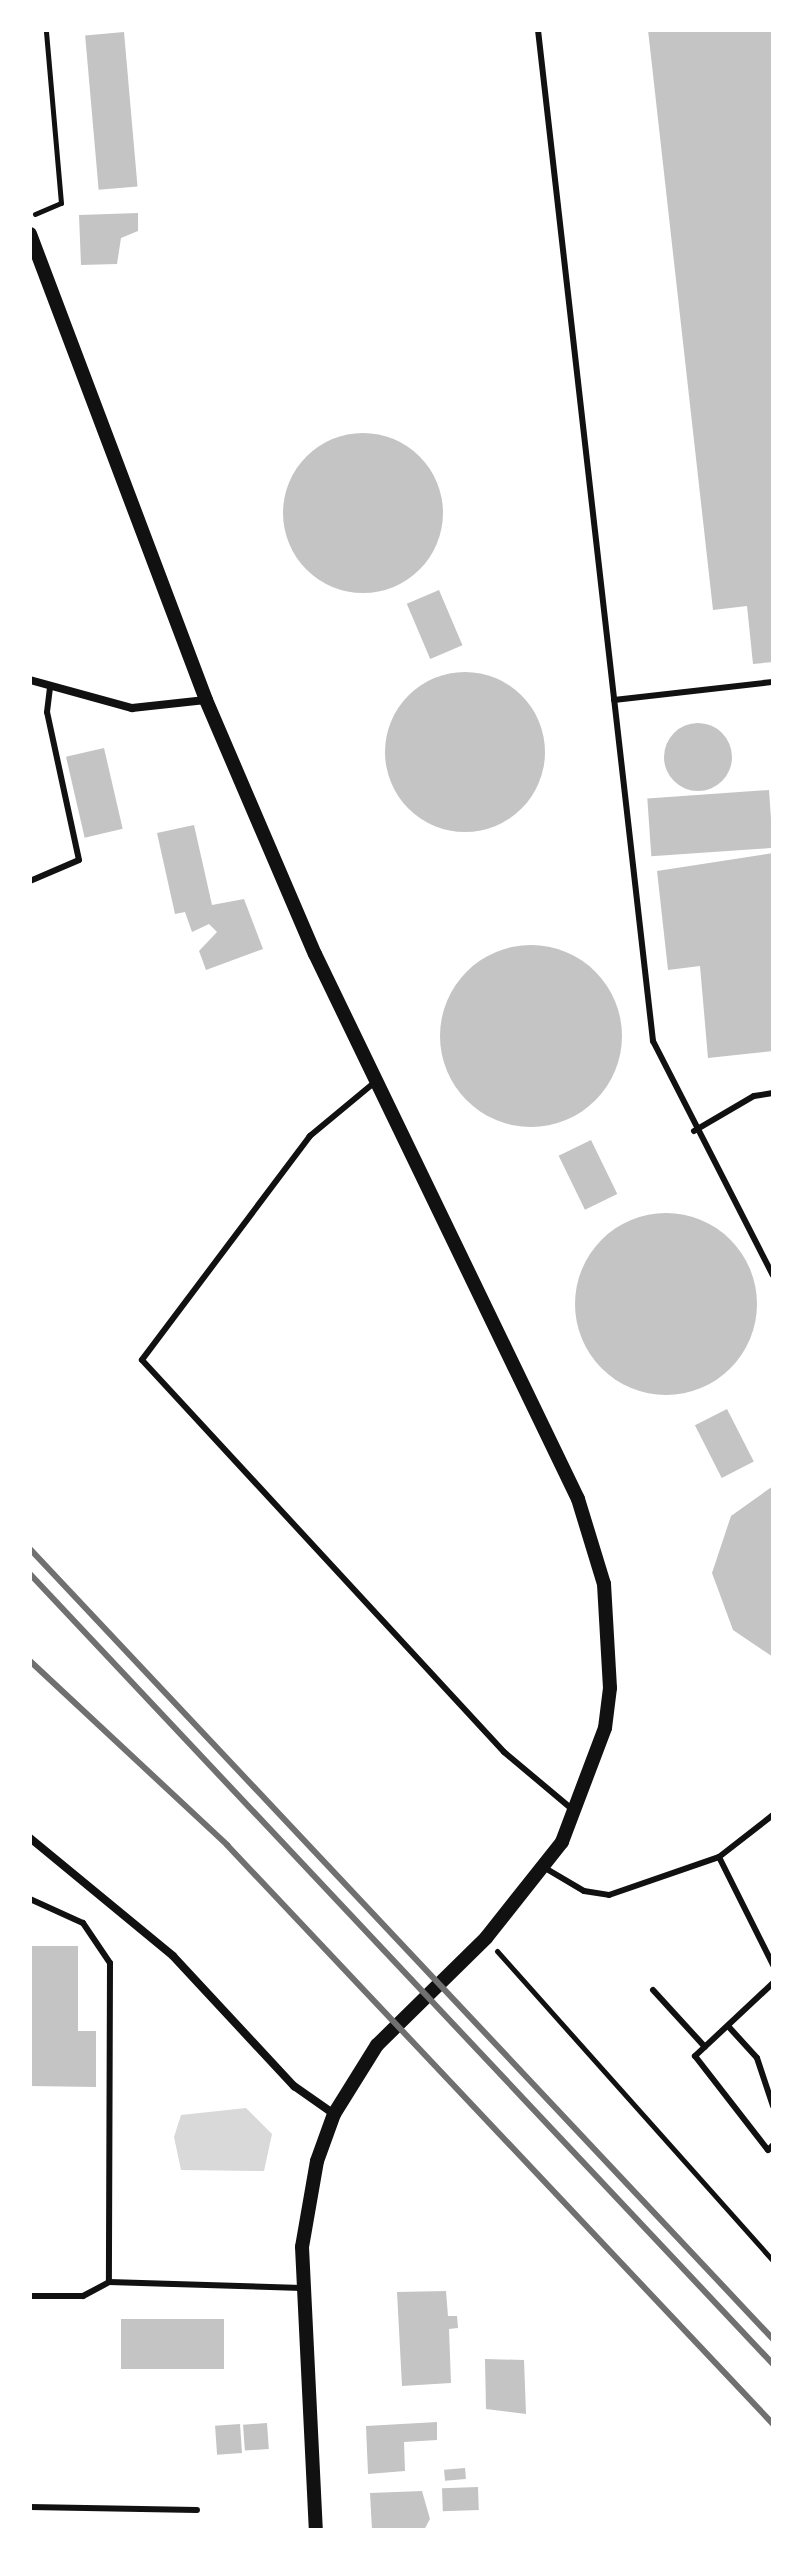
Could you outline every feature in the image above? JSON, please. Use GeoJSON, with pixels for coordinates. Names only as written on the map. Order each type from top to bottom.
{"type":"FeatureCollection","features":[{"type":"Feature","properties":{"kind":"street"},"geometry":{"type":"LineString","coordinates":[[30,234],[206,700],[377,1081],[592,1537],[604,1584],[610,1688],[597,1760],[576,1812],[545,1868],[486,1938],[377,2045],[334,2114],[307,2199],[302,2288],[316,2530]]}},
{"type":"Feature","properties":{"kind":"street"},"geometry":{"type":"LineString","coordinates":[[30,680],[132,708],[206,700]]}},
{"type":"Feature","properties":{"kind":"street"},"geometry":{"type":"LineString","coordinates":[[30,1838],[173,1956],[294,2086],[334,2114]]}},
{"type":"Feature","properties":{"kind":"lane"},"geometry":{"type":"LineString","coordinates":[[538,30],[653,1041],[694,1131],[773,1275]]}},
{"type":"Feature","properties":{"kind":"lane"},"geometry":{"type":"LineString","coordinates":[[614,700],[773,682]]}},
{"type":"Feature","properties":{"kind":"lane"},"geometry":{"type":"LineString","coordinates":[[30,881],[79,860],[47,712],[50,686]]}},
{"type":"Feature","properties":{"kind":"lane"},"geometry":{"type":"LineString","coordinates":[[377,1081],[310,1136],[142,1360],[504,1752],[576,1812]]}},
{"type":"Feature","properties":{"kind":"lane"},"geometry":{"type":"LineString","coordinates":[[694,1131],[754,1096],[773,1093]]}},
{"type":"Feature","properties":{"kind":"lane"},"geometry":{"type":"LineString","coordinates":[[545,1868],[584,1891],[609,1895],[719,1857],[773,1815]]}},
{"type":"Feature","properties":{"kind":"lane"},"geometry":{"type":"LineString","coordinates":[[719,1857],[773,1965]]}},
{"type":"Feature","properties":{"kind":"lane"},"geometry":{"type":"LineString","coordinates":[[30,1899],[83,1923],[110,1963],[109,2282]]}},
{"type":"Feature","properties":{"kind":"lane"},"geometry":{"type":"LineString","coordinates":[[773,1983],[695,2056],[768,2150],[773,2145]]}},
{"type":"Feature","properties":{"kind":"lane"},"geometry":{"type":"LineString","coordinates":[[653,1990],[705,2047]]}},
{"type":"Feature","properties":{"kind":"lane"},"geometry":{"type":"LineString","coordinates":[[728,2026],[757,2058],[773,2106]]}},
{"type":"Feature","properties":{"kind":"lane"},"geometry":{"type":"LineString","coordinates":[[30,2296],[83,2296],[109,2282],[302,2288]]}},
{"type":"Feature","properties":{"kind":"lane"},"geometry":{"type":"LineString","coordinates":[[30,2507],[197,2510]]}},
{"type":"Feature","properties":{"kind":"path"},"geometry":{"type":"LineString","coordinates":[[30,216],[61,203],[46,30]]}},
{"type":"Feature","properties":{"kind":"path"},"geometry":{"type":"LineString","coordinates":[[486,1938],[773,2261]]}},
{"type":"Feature","properties":{"kind":"shaded area"},"geometry":{"type":"Polygon","coordinates":[[[246,2108],[272,2134],[264,2171],[181,2170],[174,2137],[181,2115],[246,2108]]]}},
{"type":"Feature","properties":{"kind":"building"},"geometry":{"type":"Polygon","coordinates":[[[648,30],[773,30],[773,662],[753,664],[747,606],[713,610],[648,30]]]}},
{"type":"Feature","properties":{"kind":"building"},"geometry":{"type":"Polygon","coordinates":[[[124,32],[138,186],[99,190],[85,35],[124,32]]]}},
{"type":"Feature","properties":{"kind":"building"},"geometry":{"type":"Polygon","coordinates":[[[138,213],[138,231],[121,238],[117,264],[81,265],[79,215],[138,213]]]}},
{"type":"Feature","properties":{"kind":"building"},"geometry":{"type":"Polygon","coordinates":[[[363,433],[393,439],[419,457],[437,483],[443,513],[437,543],[419,569],[393,587],[363,593],[333,587],[307,569],[289,543],[283,513],[289,483],[307,457],[333,439],[363,433]]]}},
{"type":"Feature","properties":{"kind":"building"},"geometry":{"type":"Polygon","coordinates":[[[439,590],[462,645],[430,659],[407,604],[439,590]]]}},
{"type":"Feature","properties":{"kind":"building"},"geometry":{"type":"Polygon","coordinates":[[[465,672],[496,678],[522,695],[539,721],[545,752],[539,783],[522,809],[496,826],[465,832],[434,826],[408,809],[391,783],[385,752],[391,721],[408,695],[434,678],[465,672]]]}},
{"type":"Feature","properties":{"kind":"building"},"geometry":{"type":"Polygon","coordinates":[[[691,723],[705,723],[717,728],[727,738],[732,757],[727,776],[717,786],[705,791],[691,791],[679,786],[669,776],[664,764],[664,750],[669,738],[679,728],[691,723]]]}},
{"type":"Feature","properties":{"kind":"building"},"geometry":{"type":"Polygon","coordinates":[[[104,748],[123,829],[85,838],[66,757],[104,748]]]}},
{"type":"Feature","properties":{"kind":"building"},"geometry":{"type":"Polygon","coordinates":[[[769,790],[773,848],[651,856],[647,799],[769,790]]]}},
{"type":"Feature","properties":{"kind":"building"},"geometry":{"type":"Polygon","coordinates":[[[194,825],[212,905],[244,899],[263,949],[206,970],[199,951],[217,932],[209,924],[192,932],[185,912],[175,914],[157,833],[194,825]]]}},
{"type":"Feature","properties":{"kind":"building"},"geometry":{"type":"Polygon","coordinates":[[[773,853],[773,1051],[708,1058],[700,966],[668,970],[657,871],[773,853]]]}},
{"type":"Feature","properties":{"kind":"building"},"geometry":{"type":"Polygon","coordinates":[[[531,945],[566,952],[595,972],[615,1001],[622,1036],[615,1071],[595,1100],[566,1120],[531,1127],[496,1120],[467,1100],[447,1071],[440,1036],[447,1001],[467,972],[496,952],[531,945]]]}},
{"type":"Feature","properties":{"kind":"building"},"geometry":{"type":"Polygon","coordinates":[[[591,1140],[617,1194],[585,1210],[559,1156],[591,1140]]]}},
{"type":"Feature","properties":{"kind":"building"},"geometry":{"type":"Polygon","coordinates":[[[666,1213],[701,1220],[730,1240],[750,1269],[757,1304],[750,1339],[730,1368],[701,1388],[666,1395],[631,1388],[602,1368],[582,1339],[575,1304],[582,1269],[602,1240],[631,1220],[666,1213]]]}},
{"type":"Feature","properties":{"kind":"building"},"geometry":{"type":"Polygon","coordinates":[[[727,1409],[754,1462],[722,1478],[695,1425],[727,1409]]]}},
{"type":"Feature","properties":{"kind":"building"},"geometry":{"type":"Polygon","coordinates":[[[773,1486],[773,1657],[733,1630],[712,1573],[731,1516],[773,1486]]]}},
{"type":"Feature","properties":{"kind":"building"},"geometry":{"type":"Polygon","coordinates":[[[30,1946],[78,1946],[78,2031],[96,2031],[96,2087],[30,2086],[30,1946]]]}},
{"type":"Feature","properties":{"kind":"building"},"geometry":{"type":"Polygon","coordinates":[[[446,2291],[448,2316],[457,2316],[458,2328],[449,2329],[451,2383],[402,2386],[397,2292],[446,2291]]]}},
{"type":"Feature","properties":{"kind":"building"},"geometry":{"type":"Polygon","coordinates":[[[121,2319],[224,2319],[224,2369],[121,2369],[121,2319]]]}},
{"type":"Feature","properties":{"kind":"building"},"geometry":{"type":"Polygon","coordinates":[[[485,2359],[524,2360],[526,2414],[486,2409],[485,2359]]]}},
{"type":"Feature","properties":{"kind":"building"},"geometry":{"type":"Polygon","coordinates":[[[437,2422],[437,2440],[404,2442],[405,2471],[368,2474],[366,2426],[437,2422]]]}},
{"type":"Feature","properties":{"kind":"building"},"geometry":{"type":"Polygon","coordinates":[[[267,2423],[269,2449],[245,2451],[243,2425],[267,2423]]]}},
{"type":"Feature","properties":{"kind":"building"},"geometry":{"type":"Polygon","coordinates":[[[240,2424],[242,2453],[217,2455],[215,2426],[240,2424]]]}},
{"type":"Feature","properties":{"kind":"building"},"geometry":{"type":"Polygon","coordinates":[[[465,2468],[466,2479],[445,2481],[444,2470],[465,2468]]]}},
{"type":"Feature","properties":{"kind":"building"},"geometry":{"type":"Polygon","coordinates":[[[478,2487],[479,2510],[443,2511],[442,2488],[478,2487]]]}},
{"type":"Feature","properties":{"kind":"building"},"geometry":{"type":"Polygon","coordinates":[[[422,2491],[430,2519],[424,2530],[372,2530],[370,2493],[422,2491]]]}},
{"type":"Feature","properties":{"kind":"railway"},"geometry":{"type":"LineString","coordinates":[[30,1549],[773,2339]]}},
{"type":"Feature","properties":{"kind":"railway"},"geometry":{"type":"LineString","coordinates":[[30,1574],[773,2364]]}},
{"type":"Feature","properties":{"kind":"railway"},"geometry":{"type":"LineString","coordinates":[[30,1661],[227,1845],[773,2424]]}}]}
